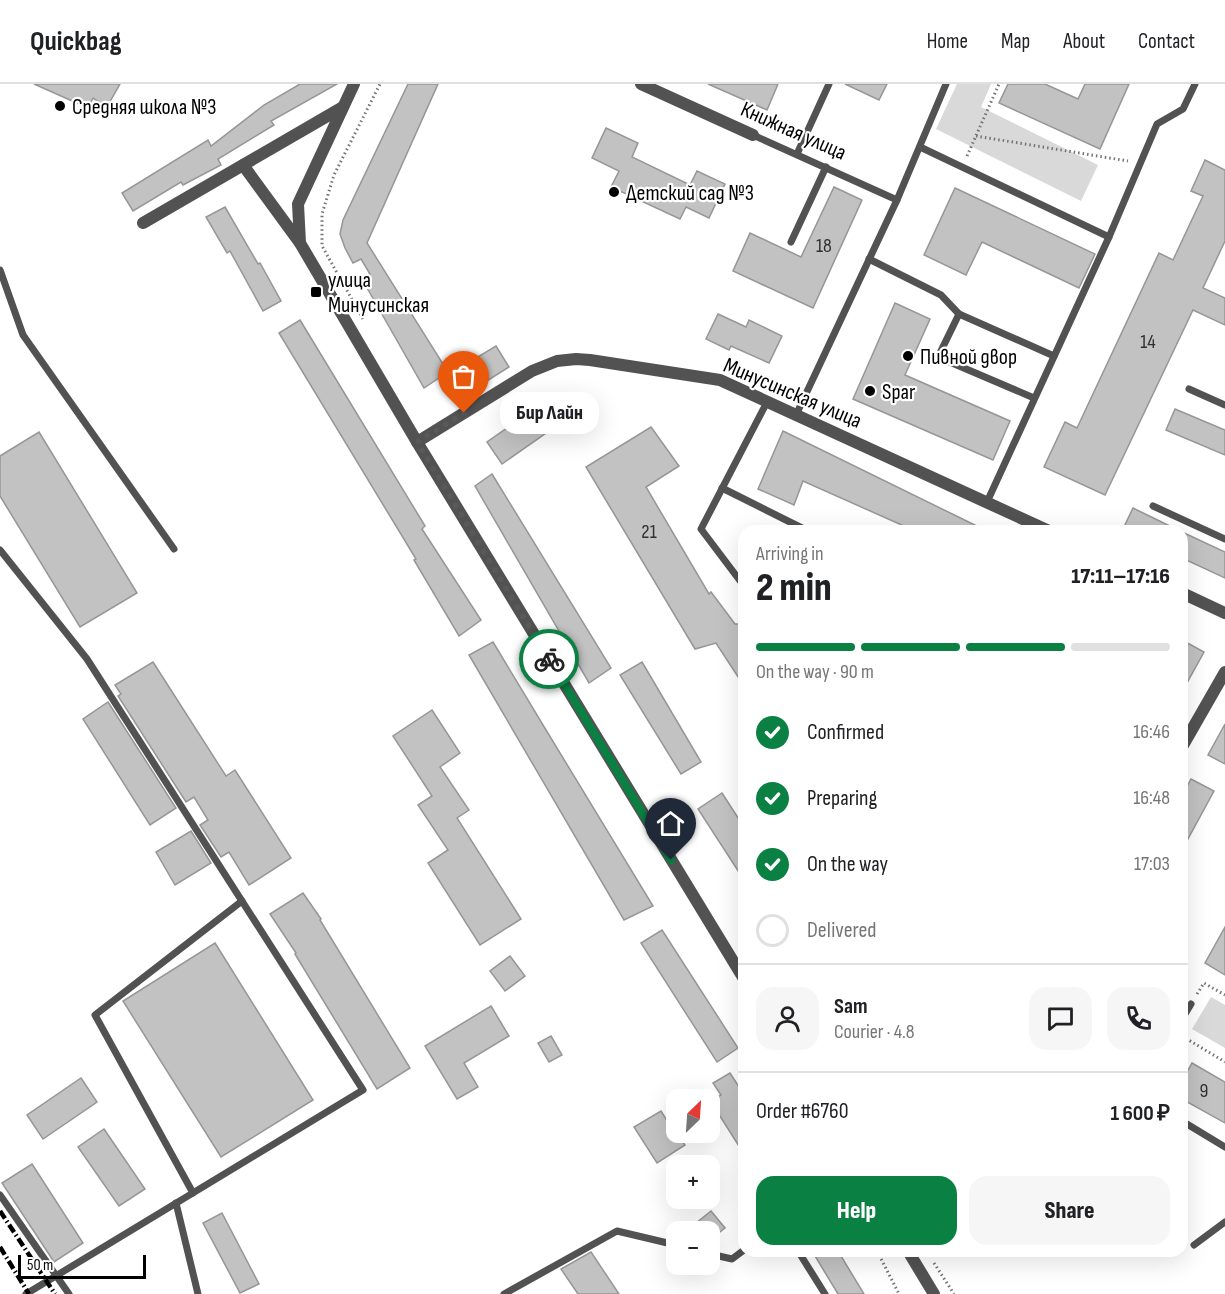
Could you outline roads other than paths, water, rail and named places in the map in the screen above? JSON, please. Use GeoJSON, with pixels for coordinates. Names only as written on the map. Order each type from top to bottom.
{"type":"FeatureCollection","features":[{"type":"Feature","properties":{"kind":"street"},"geometry":{"type":"LineString","coordinates":[[300,243],[298,204],[354,84]]}},
{"type":"Feature","properties":{"kind":"street","name":"Книжная улица"},"geometry":{"type":"LineString","coordinates":[[641,84],[753,135]]}},
{"type":"Feature","properties":{"kind":"street"},"geometry":{"type":"LineString","coordinates":[[143,223],[343,107]]}},
{"type":"Feature","properties":{"kind":"street"},"geometry":{"type":"LineString","coordinates":[[243,165],[300,243],[417,442],[738,969]]}},
{"type":"Feature","properties":{"kind":"street","name":"Минусинская улица"},"geometry":{"type":"LineString","coordinates":[[417,442],[532,371],[556,361],[590,360],[720,380],[987,502],[1028,525]]}},
{"type":"Feature","properties":{"kind":"street"},"geometry":{"type":"LineString","coordinates":[[1188,596],[1225,613]]}},
{"type":"Feature","properties":{"kind":"street"},"geometry":{"type":"LineString","coordinates":[[1188,737],[1225,672]]}},
{"type":"Feature","properties":{"kind":"street"},"geometry":{"type":"LineString","coordinates":[[912,1257],[934,1294]]}},
{"type":"Feature","properties":{"kind":"lane"},"geometry":{"type":"LineString","coordinates":[[797,154],[829,84]]}},
{"type":"Feature","properties":{"kind":"lane"},"geometry":{"type":"LineString","coordinates":[[796,415],[897,200],[946,84]]}},
{"type":"Feature","properties":{"kind":"lane"},"geometry":{"type":"LineString","coordinates":[[987,502],[1109,237],[1157,124],[1183,110],[1195,84]]}},
{"type":"Feature","properties":{"kind":"lane","name":"Книжная улица"},"geometry":{"type":"LineString","coordinates":[[753,135],[897,200]]}},
{"type":"Feature","properties":{"kind":"lane"},"geometry":{"type":"LineString","coordinates":[[920,147],[1109,237]]}},
{"type":"Feature","properties":{"kind":"lane"},"geometry":{"type":"LineString","coordinates":[[790,242],[826,168]]}},
{"type":"Feature","properties":{"kind":"lane"},"geometry":{"type":"LineString","coordinates":[[869,259],[941,295],[959,314],[1054,356]]}},
{"type":"Feature","properties":{"kind":"lane"},"geometry":{"type":"LineString","coordinates":[[0,270],[23,335],[174,549]]}},
{"type":"Feature","properties":{"kind":"lane"},"geometry":{"type":"LineString","coordinates":[[959,314],[939,357],[1034,398]]}},
{"type":"Feature","properties":{"kind":"lane"},"geometry":{"type":"LineString","coordinates":[[1189,389],[1225,405]]}},
{"type":"Feature","properties":{"kind":"lane"},"geometry":{"type":"LineString","coordinates":[[738,578],[701,529],[767,402]]}},
{"type":"Feature","properties":{"kind":"lane"},"geometry":{"type":"LineString","coordinates":[[722,488],[796,525]]}},
{"type":"Feature","properties":{"kind":"lane"},"geometry":{"type":"LineString","coordinates":[[1153,506],[1225,539]]}},
{"type":"Feature","properties":{"kind":"lane"},"geometry":{"type":"LineString","coordinates":[[0,550],[87,659],[363,1090],[26,1294]]}},
{"type":"Feature","properties":{"kind":"lane"},"geometry":{"type":"LineString","coordinates":[[193,1193],[95,1015],[242,900]]}},
{"type":"Feature","properties":{"kind":"lane"},"geometry":{"type":"LineString","coordinates":[[1188,1009],[1191,1004]]}},
{"type":"Feature","properties":{"kind":"lane"},"geometry":{"type":"LineString","coordinates":[[1188,1125],[1225,1147]]}},
{"type":"Feature","properties":{"kind":"lane"},"geometry":{"type":"LineString","coordinates":[[0,1195],[69,1294]]}},
{"type":"Feature","properties":{"kind":"lane"},"geometry":{"type":"LineString","coordinates":[[176,1203],[198,1294]]}},
{"type":"Feature","properties":{"kind":"lane"},"geometry":{"type":"LineString","coordinates":[[1194,1245],[1225,1222]]}},
{"type":"Feature","properties":{"kind":"lane"},"geometry":{"type":"LineString","coordinates":[[504,1294],[617,1231],[666,1243]]}},
{"type":"Feature","properties":{"kind":"lane"},"geometry":{"type":"LineString","coordinates":[[720,1256],[732,1259],[738,1254]]}},
{"type":"Feature","properties":{"kind":"lane"},"geometry":{"type":"LineString","coordinates":[[802,1257],[825,1294]]}},
{"type":"Feature","properties":{"kind":"railway"},"geometry":{"type":"LineString","coordinates":[[0,1211],[55,1294]]}},
{"type":"Feature","properties":{"kind":"railway"},"geometry":{"type":"LineString","coordinates":[[0,1247],[29,1294]]}},
{"type":"Feature","properties":{"kind":"place","name":"Средняя школа №3"},"geometry":{"type":"Point","coordinates":[60,106]}},
{"type":"Feature","properties":{"kind":"place","name":"Детский сад №3"},"geometry":{"type":"Point","coordinates":[614,192]}},
{"type":"Feature","properties":{"kind":"place","name":"улица Минусинская"},"geometry":{"type":"Point","coordinates":[316,292]}},
{"type":"Feature","properties":{"kind":"place","name":"Пивной двор"},"geometry":{"type":"Point","coordinates":[908,356]}},
{"type":"Feature","properties":{"kind":"place","name":"Spar"},"geometry":{"type":"Point","coordinates":[870,391]}},
{"type":"Feature","properties":{"kind":"place","name":"Бир Лайн"},"geometry":{"type":"Point","coordinates":[464,413]}}]}
